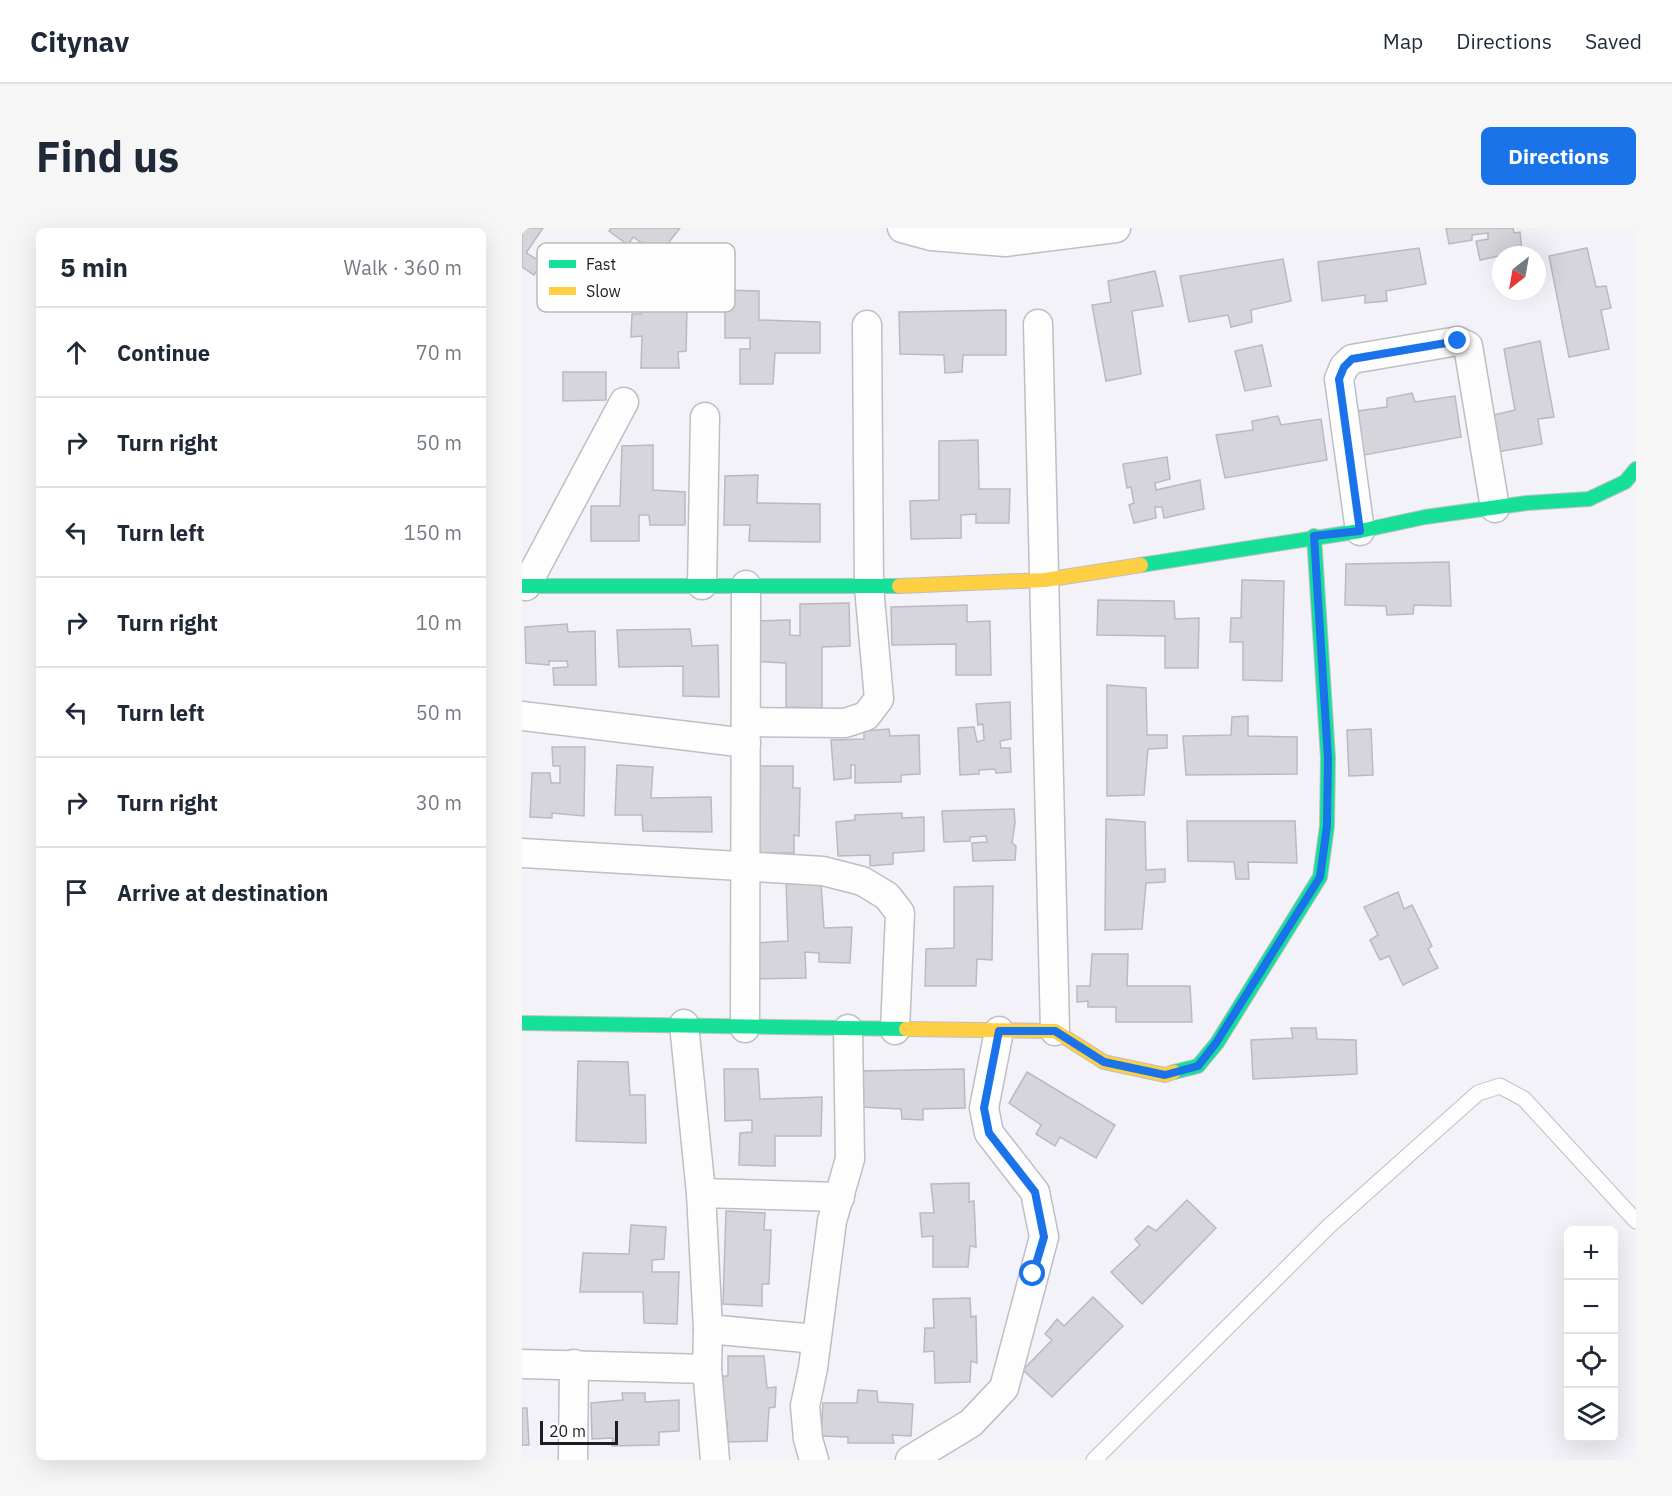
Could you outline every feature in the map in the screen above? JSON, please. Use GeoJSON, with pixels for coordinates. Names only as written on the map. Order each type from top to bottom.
{"type":"FeatureCollection","features":[{"type":"Feature","properties":{"kind":"street"},"geometry":{"type":"LineString","coordinates":[[902,228],[931,236],[1005,242],[1116,228]]}},
{"type":"Feature","properties":{"kind":"street"},"geometry":{"type":"LineString","coordinates":[[1038,324],[1055,1031]]}},
{"type":"Feature","properties":{"kind":"street"},"geometry":{"type":"LineString","coordinates":[[522,716],[746,733],[845,723],[866,716],[879,699],[868,587],[867,325]]}},
{"type":"Feature","properties":{"kind":"street"},"geometry":{"type":"LineString","coordinates":[[1360,531],[1339,379],[1344,367],[1352,359],[1458,341],[1468,346],[1495,508]]}},
{"type":"Feature","properties":{"kind":"street"},"geometry":{"type":"LineString","coordinates":[[624,402],[524,586],[868,587],[1045,580],[1314,536],[1360,531],[1425,517],[1589,499],[1625,482],[1636,469]]}},
{"type":"Feature","properties":{"kind":"street"},"geometry":{"type":"LineString","coordinates":[[702,585],[705,417]]}},
{"type":"Feature","properties":{"kind":"street"},"geometry":{"type":"LineString","coordinates":[[522,1023],[1055,1031],[1104,1062],[1165,1075],[1198,1066],[1216,1043],[1320,877],[1327,826],[1328,758],[1314,536]]}},
{"type":"Feature","properties":{"kind":"street"},"geometry":{"type":"LineString","coordinates":[[745,1028],[746,585]]}},
{"type":"Feature","properties":{"kind":"street"},"geometry":{"type":"LineString","coordinates":[[522,853],[823,871],[862,881],[887,896],[900,914],[895,1030]]}},
{"type":"Feature","properties":{"kind":"street"},"geometry":{"type":"LineString","coordinates":[[684,1024],[701,1193],[708,1329],[707,1369],[715,1460]]}},
{"type":"Feature","properties":{"kind":"street"},"geometry":{"type":"LineString","coordinates":[[814,1460],[808,1439],[805,1406],[832,1221],[849,1158],[848,1029]]}},
{"type":"Feature","properties":{"kind":"street"},"geometry":{"type":"LineString","coordinates":[[910,1460],[971,1423],[1004,1388],[1044,1237],[1035,1192],[989,1133],[984,1108],[999,1031]]}},
{"type":"Feature","properties":{"kind":"street"},"geometry":{"type":"LineString","coordinates":[[701,1193],[840,1197]]}},
{"type":"Feature","properties":{"kind":"street"},"geometry":{"type":"LineString","coordinates":[[708,1329],[816,1339]]}},
{"type":"Feature","properties":{"kind":"street"},"geometry":{"type":"LineString","coordinates":[[522,1364],[707,1369]]}},
{"type":"Feature","properties":{"kind":"street"},"geometry":{"type":"LineString","coordinates":[[573,1460],[574,1364]]}},
{"type":"Feature","properties":{"kind":"lane"},"geometry":{"type":"LineString","coordinates":[[1094,1460],[1329,1226],[1478,1093],[1500,1086],[1524,1099],[1636,1221]]}},
{"type":"Feature","properties":{"kind":"building"},"geometry":{"type":"Polygon","coordinates":[[[522,228],[543,228],[526,253],[537,259],[537,270],[534,275],[522,267],[522,228]]]}},
{"type":"Feature","properties":{"kind":"building"},"geometry":{"type":"Polygon","coordinates":[[[611,228],[680,228],[668,243],[642,243],[633,237],[629,243],[625,243],[609,231],[611,228]]]}},
{"type":"Feature","properties":{"kind":"building"},"geometry":{"type":"Polygon","coordinates":[[[1446,228],[1513,228],[1514,233],[1520,232],[1521,246],[1492,246],[1492,257],[1480,260],[1476,241],[1488,239],[1488,233],[1472,235],[1472,240],[1449,244],[1446,228]]]}},
{"type":"Feature","properties":{"kind":"building"},"geometry":{"type":"Polygon","coordinates":[[[1419,248],[1426,284],[1386,291],[1387,301],[1365,303],[1365,295],[1322,301],[1318,262],[1419,248]]]}},
{"type":"Feature","properties":{"kind":"building"},"geometry":{"type":"Polygon","coordinates":[[[1587,248],[1596,287],[1606,286],[1611,308],[1601,310],[1609,349],[1569,357],[1549,256],[1587,248]]]}},
{"type":"Feature","properties":{"kind":"building"},"geometry":{"type":"Polygon","coordinates":[[[1283,259],[1291,301],[1251,310],[1252,322],[1231,327],[1228,315],[1189,322],[1180,276],[1283,259]]]}},
{"type":"Feature","properties":{"kind":"building"},"geometry":{"type":"Polygon","coordinates":[[[1155,271],[1163,306],[1132,311],[1141,374],[1106,381],[1092,305],[1111,302],[1108,281],[1155,271]]]}},
{"type":"Feature","properties":{"kind":"building"},"geometry":{"type":"Polygon","coordinates":[[[735,290],[759,291],[759,320],[820,322],[820,353],[775,353],[773,384],[740,384],[740,349],[750,349],[750,338],[725,338],[725,312],[735,312],[735,290]]]}},
{"type":"Feature","properties":{"kind":"building"},"geometry":{"type":"Polygon","coordinates":[[[1006,310],[1006,355],[963,355],[962,372],[945,373],[944,355],[900,354],[899,312],[1006,310]]]}},
{"type":"Feature","properties":{"kind":"building"},"geometry":{"type":"Polygon","coordinates":[[[641,312],[687,312],[686,351],[678,352],[679,368],[641,368],[642,336],[631,337],[632,314],[641,314],[641,312]]]}},
{"type":"Feature","properties":{"kind":"building"},"geometry":{"type":"Polygon","coordinates":[[[1540,341],[1554,417],[1538,419],[1542,444],[1492,453],[1485,417],[1515,410],[1504,349],[1540,341]]]}},
{"type":"Feature","properties":{"kind":"building"},"geometry":{"type":"Polygon","coordinates":[[[1262,345],[1271,386],[1245,391],[1235,351],[1262,345]]]}},
{"type":"Feature","properties":{"kind":"building"},"geometry":{"type":"Polygon","coordinates":[[[563,372],[606,372],[606,400],[563,401],[563,372]]]}},
{"type":"Feature","properties":{"kind":"building"},"geometry":{"type":"Polygon","coordinates":[[[1412,393],[1415,402],[1455,396],[1461,437],[1359,456],[1350,412],[1387,407],[1387,398],[1412,393]]]}},
{"type":"Feature","properties":{"kind":"building"},"geometry":{"type":"Polygon","coordinates":[[[1278,416],[1281,425],[1321,419],[1327,460],[1225,478],[1216,435],[1253,430],[1252,421],[1278,416]]]}},
{"type":"Feature","properties":{"kind":"building"},"geometry":{"type":"Polygon","coordinates":[[[978,440],[979,489],[1010,489],[1009,523],[976,523],[976,514],[961,515],[961,538],[911,539],[910,501],[939,500],[939,441],[978,440]]]}},
{"type":"Feature","properties":{"kind":"building"},"geometry":{"type":"Polygon","coordinates":[[[653,445],[653,490],[685,492],[685,525],[650,525],[649,515],[639,515],[639,541],[591,541],[591,506],[620,506],[622,446],[653,445]]]}},
{"type":"Feature","properties":{"kind":"building"},"geometry":{"type":"Polygon","coordinates":[[[1167,457],[1170,479],[1155,483],[1156,490],[1200,480],[1204,509],[1164,518],[1162,507],[1155,507],[1156,518],[1134,523],[1129,505],[1134,503],[1131,487],[1127,488],[1123,464],[1167,457]]]}},
{"type":"Feature","properties":{"kind":"building"},"geometry":{"type":"Polygon","coordinates":[[[758,475],[757,503],[820,504],[820,542],[749,541],[750,525],[724,525],[725,476],[758,475]]]}},
{"type":"Feature","properties":{"kind":"building"},"geometry":{"type":"Polygon","coordinates":[[[1449,562],[1451,606],[1414,605],[1413,614],[1387,615],[1386,606],[1345,605],[1346,564],[1449,562]]]}},
{"type":"Feature","properties":{"kind":"building"},"geometry":{"type":"Polygon","coordinates":[[[1242,580],[1284,581],[1282,681],[1243,680],[1243,642],[1230,642],[1231,618],[1241,618],[1242,580]]]}},
{"type":"Feature","properties":{"kind":"building"},"geometry":{"type":"Polygon","coordinates":[[[1098,600],[1174,601],[1175,619],[1199,618],[1198,668],[1165,668],[1165,636],[1097,635],[1098,600]]]}},
{"type":"Feature","properties":{"kind":"building"},"geometry":{"type":"Polygon","coordinates":[[[849,603],[850,646],[822,647],[822,708],[786,707],[786,663],[750,661],[752,621],[790,620],[790,635],[800,636],[800,604],[849,603]]]}},
{"type":"Feature","properties":{"kind":"building"},"geometry":{"type":"Polygon","coordinates":[[[967,605],[967,622],[990,621],[991,675],[956,675],[956,644],[892,645],[891,607],[967,605]]]}},
{"type":"Feature","properties":{"kind":"building"},"geometry":{"type":"Polygon","coordinates":[[[567,624],[568,632],[595,631],[596,685],[554,685],[553,668],[568,667],[567,661],[549,661],[549,665],[526,663],[525,627],[567,624]]]}},
{"type":"Feature","properties":{"kind":"building"},"geometry":{"type":"Polygon","coordinates":[[[690,629],[692,646],[718,645],[719,697],[683,696],[683,666],[619,667],[617,630],[690,629]]]}},
{"type":"Feature","properties":{"kind":"building"},"geometry":{"type":"Polygon","coordinates":[[[1107,685],[1146,688],[1147,735],[1167,735],[1167,748],[1148,749],[1144,795],[1107,796],[1107,685]]]}},
{"type":"Feature","properties":{"kind":"building"},"geometry":{"type":"Polygon","coordinates":[[[1010,702],[1011,739],[1000,741],[1001,748],[1010,748],[1011,772],[996,773],[995,769],[979,770],[979,774],[960,775],[958,728],[974,727],[977,742],[984,740],[983,724],[978,725],[976,704],[1010,702]]]}},
{"type":"Feature","properties":{"kind":"building"},"geometry":{"type":"Polygon","coordinates":[[[1248,716],[1248,736],[1297,737],[1297,774],[1186,775],[1183,736],[1231,735],[1232,717],[1248,716]]]}},
{"type":"Feature","properties":{"kind":"building"},"geometry":{"type":"Polygon","coordinates":[[[889,729],[890,736],[919,735],[920,774],[901,775],[901,782],[855,783],[855,765],[851,765],[851,778],[834,780],[831,740],[864,739],[864,731],[889,729]]]}},
{"type":"Feature","properties":{"kind":"building"},"geometry":{"type":"Polygon","coordinates":[[[1371,729],[1373,775],[1349,776],[1347,730],[1371,729]]]}},
{"type":"Feature","properties":{"kind":"building"},"geometry":{"type":"Polygon","coordinates":[[[552,747],[585,747],[584,816],[552,813],[552,818],[530,817],[532,773],[550,773],[551,783],[560,783],[560,766],[553,766],[552,747]]]}},
{"type":"Feature","properties":{"kind":"building"},"geometry":{"type":"Polygon","coordinates":[[[617,765],[653,767],[651,798],[711,797],[712,832],[643,831],[642,815],[615,815],[617,765]]]}},
{"type":"Feature","properties":{"kind":"building"},"geometry":{"type":"Polygon","coordinates":[[[755,766],[793,766],[793,788],[800,788],[799,836],[794,835],[794,853],[756,853],[755,766]]]}},
{"type":"Feature","properties":{"kind":"building"},"geometry":{"type":"Polygon","coordinates":[[[1014,809],[1015,823],[1012,843],[1016,846],[1015,860],[973,861],[972,843],[987,842],[986,836],[970,837],[970,841],[944,842],[942,811],[1014,809]]]}},
{"type":"Feature","properties":{"kind":"building"},"geometry":{"type":"Polygon","coordinates":[[[902,813],[902,818],[924,817],[924,851],[893,853],[893,864],[870,866],[870,855],[838,856],[836,822],[855,820],[855,815],[902,813]]]}},
{"type":"Feature","properties":{"kind":"building"},"geometry":{"type":"Polygon","coordinates":[[[1106,819],[1145,822],[1146,870],[1165,869],[1165,882],[1146,883],[1142,929],[1105,930],[1106,819]]]}},
{"type":"Feature","properties":{"kind":"building"},"geometry":{"type":"Polygon","coordinates":[[[1187,821],[1295,821],[1297,863],[1248,862],[1249,879],[1236,879],[1234,862],[1188,861],[1187,821]]]}},
{"type":"Feature","properties":{"kind":"building"},"geometry":{"type":"Polygon","coordinates":[[[786,881],[821,882],[824,928],[852,927],[850,963],[819,962],[819,953],[805,952],[806,978],[754,979],[754,943],[788,941],[786,881]]]}},
{"type":"Feature","properties":{"kind":"building"},"geometry":{"type":"Polygon","coordinates":[[[993,886],[992,960],[977,959],[976,986],[925,986],[926,949],[954,948],[954,887],[993,886]]]}},
{"type":"Feature","properties":{"kind":"building"},"geometry":{"type":"Polygon","coordinates":[[[1398,892],[1404,909],[1412,905],[1432,946],[1428,949],[1438,968],[1403,985],[1389,956],[1380,960],[1370,940],[1378,935],[1364,907],[1398,892]]]}},
{"type":"Feature","properties":{"kind":"building"},"geometry":{"type":"Polygon","coordinates":[[[1092,954],[1128,954],[1127,986],[1190,986],[1192,1022],[1116,1022],[1116,1007],[1088,1007],[1088,1001],[1077,1002],[1077,986],[1090,986],[1092,954]]]}},
{"type":"Feature","properties":{"kind":"building"},"geometry":{"type":"Polygon","coordinates":[[[1291,1028],[1316,1028],[1317,1039],[1356,1040],[1357,1074],[1253,1079],[1251,1040],[1293,1038],[1291,1028]]]}},
{"type":"Feature","properties":{"kind":"building"},"geometry":{"type":"Polygon","coordinates":[[[578,1061],[628,1062],[630,1095],[645,1095],[646,1143],[576,1141],[578,1061]]]}},
{"type":"Feature","properties":{"kind":"building"},"geometry":{"type":"Polygon","coordinates":[[[724,1069],[758,1069],[760,1099],[822,1097],[821,1136],[775,1136],[775,1166],[739,1165],[740,1133],[752,1132],[752,1120],[725,1121],[724,1069]]]}},
{"type":"Feature","properties":{"kind":"building"},"geometry":{"type":"Polygon","coordinates":[[[964,1069],[965,1108],[923,1109],[923,1120],[902,1119],[901,1109],[862,1107],[861,1071],[964,1069]]]}},
{"type":"Feature","properties":{"kind":"building"},"geometry":{"type":"Polygon","coordinates":[[[1027,1072],[1115,1125],[1096,1158],[1060,1137],[1055,1146],[1036,1134],[1041,1125],[1009,1103],[1027,1072]]]}},
{"type":"Feature","properties":{"kind":"building"},"geometry":{"type":"Polygon","coordinates":[[[969,1183],[969,1202],[974,1201],[976,1247],[970,1246],[968,1267],[933,1267],[933,1236],[922,1237],[920,1213],[934,1213],[931,1184],[969,1183]]]}},
{"type":"Feature","properties":{"kind":"building"},"geometry":{"type":"Polygon","coordinates":[[[1187,1200],[1216,1228],[1142,1304],[1111,1272],[1140,1245],[1135,1239],[1148,1226],[1156,1231],[1187,1200]]]}},
{"type":"Feature","properties":{"kind":"building"},"geometry":{"type":"Polygon","coordinates":[[[726,1211],[765,1213],[764,1230],[771,1230],[769,1284],[762,1284],[762,1306],[723,1304],[726,1211]]]}},
{"type":"Feature","properties":{"kind":"building"},"geometry":{"type":"Polygon","coordinates":[[[631,1225],[666,1227],[664,1259],[652,1260],[652,1272],[679,1272],[677,1324],[644,1323],[643,1292],[580,1292],[583,1253],[629,1254],[631,1225]]]}},
{"type":"Feature","properties":{"kind":"building"},"geometry":{"type":"Polygon","coordinates":[[[1093,1297],[1123,1326],[1052,1397],[1023,1370],[1052,1340],[1045,1334],[1057,1319],[1064,1326],[1093,1297]]]}},
{"type":"Feature","properties":{"kind":"building"},"geometry":{"type":"Polygon","coordinates":[[[970,1298],[971,1317],[976,1316],[977,1363],[971,1361],[970,1382],[935,1383],[934,1351],[924,1352],[925,1328],[934,1328],[933,1299],[970,1298]]]}},
{"type":"Feature","properties":{"kind":"building"},"geometry":{"type":"Polygon","coordinates":[[[728,1356],[764,1356],[767,1388],[776,1387],[775,1407],[769,1408],[767,1441],[728,1442],[727,1422],[720,1422],[721,1376],[728,1376],[728,1356]]]}},
{"type":"Feature","properties":{"kind":"building"},"geometry":{"type":"Polygon","coordinates":[[[858,1390],[877,1391],[878,1402],[913,1404],[911,1436],[892,1435],[894,1443],[848,1443],[848,1437],[821,1436],[823,1403],[857,1403],[858,1390]]]}},
{"type":"Feature","properties":{"kind":"building"},"geometry":{"type":"Polygon","coordinates":[[[622,1393],[645,1393],[645,1402],[679,1400],[679,1431],[659,1432],[659,1445],[612,1446],[613,1438],[592,1439],[591,1403],[623,1400],[622,1393]]]}},
{"type":"Feature","properties":{"kind":"building"},"geometry":{"type":"Polygon","coordinates":[[[522,1408],[527,1408],[529,1445],[522,1445],[522,1408]]]}},
{"type":"Feature","properties":{"kind":"traffic: fast"},"geometry":{"type":"LineString","coordinates":[[1141,565],[1360,531],[1425,517],[1527,503],[1589,499],[1625,482],[1636,469]]}},
{"type":"Feature","properties":{"kind":"traffic: fast"},"geometry":{"type":"LineString","coordinates":[[1174,1072],[1198,1066],[1217,1043],[1320,877],[1327,826],[1328,758],[1314,536]]}},
{"type":"Feature","properties":{"kind":"traffic: fast"},"geometry":{"type":"LineString","coordinates":[[522,586],[899,586]]}},
{"type":"Feature","properties":{"kind":"traffic: fast"},"geometry":{"type":"LineString","coordinates":[[522,1023],[906,1029]]}},
{"type":"Feature","properties":{"kind":"traffic: slow"},"geometry":{"type":"LineString","coordinates":[[899,586],[1045,580],[1141,565]]}},
{"type":"Feature","properties":{"kind":"traffic: slow"},"geometry":{"type":"LineString","coordinates":[[906,1029],[1055,1031],[1104,1062],[1165,1075],[1174,1072]]}},
{"type":"Feature","properties":{"kind":"route"},"geometry":{"type":"LineString","coordinates":[[1033,1274],[1044,1237],[1035,1192],[989,1133],[984,1108],[999,1031],[1055,1031],[1104,1062],[1165,1075],[1198,1066],[1216,1043],[1320,877],[1327,826],[1328,758],[1314,536],[1360,531],[1339,379],[1344,367],[1352,359],[1458,341]]}}]}
